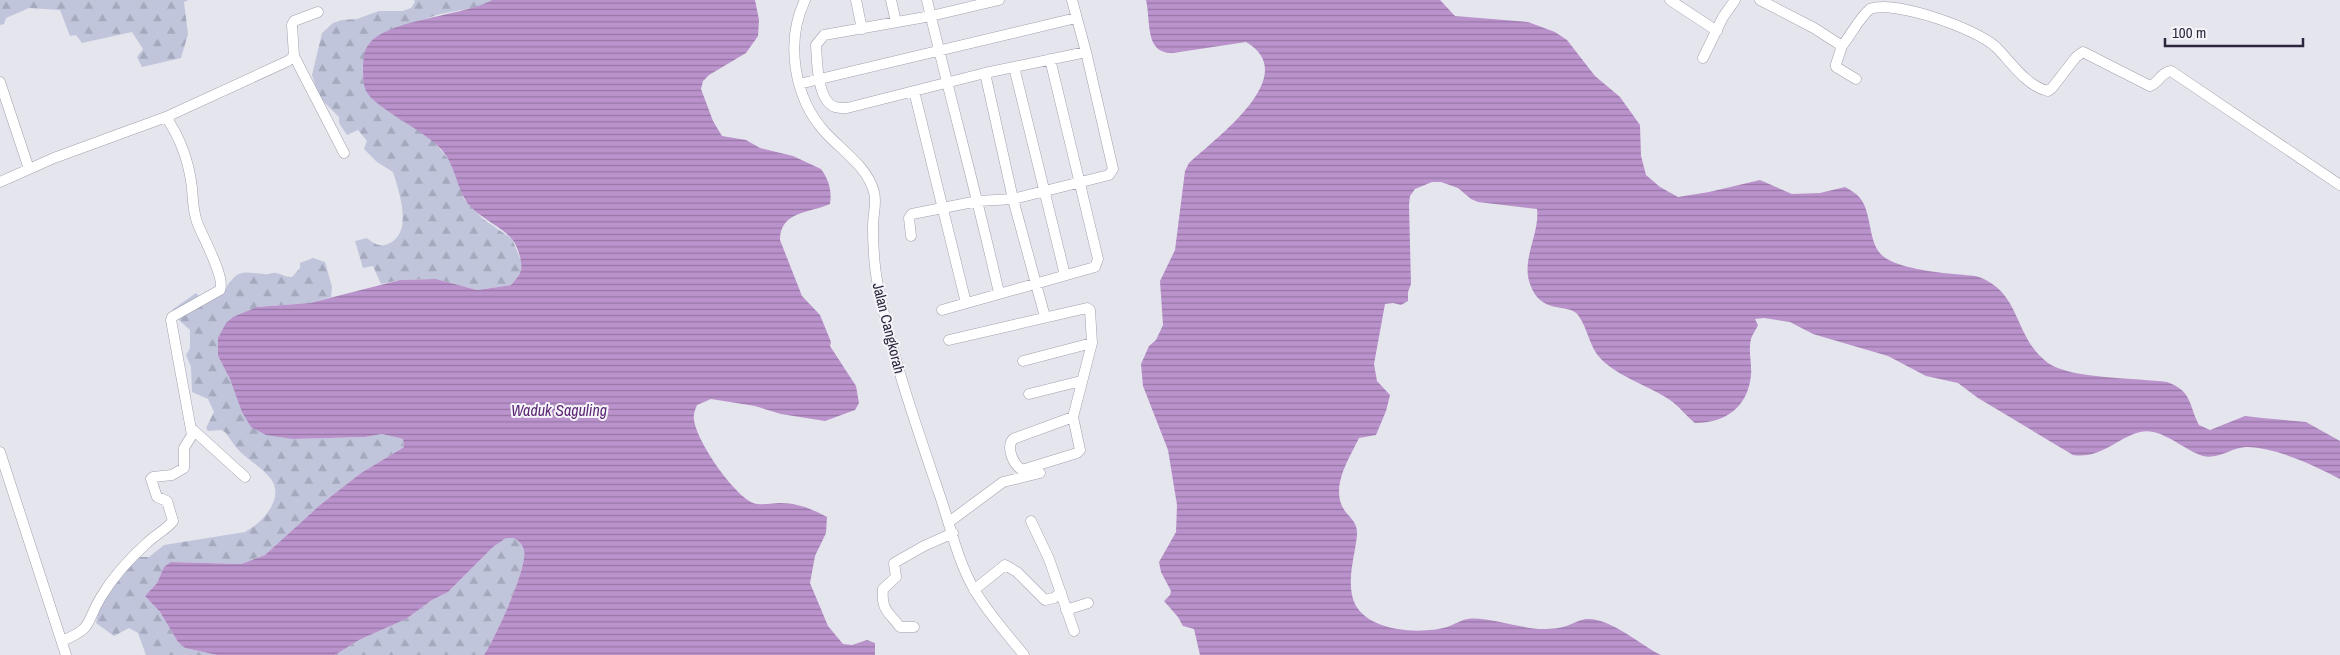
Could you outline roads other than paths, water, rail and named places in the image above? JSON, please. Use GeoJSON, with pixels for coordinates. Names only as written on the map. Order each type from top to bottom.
{"type":"FeatureCollection","features":[{"type":"Feature","properties":{"kind":"street","name":"Jalan Cangkorah"},"geometry":{"type":"LineString","coordinates":[[806,0],[796,29],[795,55],[799,84],[805,104],[824,130],[860,167],[870,180],[874,190],[876,200],[873,238],[878,288],[900,377],[967,575],[974,590],[1024,655]]}},
{"type":"Feature","properties":{"kind":"street"},"geometry":{"type":"LineString","coordinates":[[856,0],[862,29]]}},
{"type":"Feature","properties":{"kind":"street"},"geometry":{"type":"LineString","coordinates":[[891,0],[896,22]]}},
{"type":"Feature","properties":{"kind":"street"},"geometry":{"type":"LineString","coordinates":[[927,0],[946,83],[978,201],[999,293]]}},
{"type":"Feature","properties":{"kind":"street"},"geometry":{"type":"LineString","coordinates":[[999,0],[964,3],[930,16],[824,35],[816,45],[818,79],[829,104],[835,107],[846,108],[985,73],[1086,52]]}},
{"type":"Feature","properties":{"kind":"street"},"geometry":{"type":"LineString","coordinates":[[911,236],[909,218],[912,214],[978,201],[1013,199],[1109,175],[1113,169],[1072,0]]}},
{"type":"Feature","properties":{"kind":"street"},"geometry":{"type":"LineString","coordinates":[[1670,0],[1717,31]]}},
{"type":"Feature","properties":{"kind":"street"},"geometry":{"type":"LineString","coordinates":[[1703,58],[1735,0]]}},
{"type":"Feature","properties":{"kind":"street"},"geometry":{"type":"LineString","coordinates":[[1760,0],[1814,28],[1842,46]]}},
{"type":"Feature","properties":{"kind":"street"},"geometry":{"type":"LineString","coordinates":[[1856,79],[1836,67],[1842,46],[1870,8],[1896,2],[1945,17],[1989,41],[2020,73],[2042,90],[2048,91],[2052,88],[2076,57],[2083,52],[2150,86],[2156,84],[2164,72],[2171,71],[2340,185]]}},
{"type":"Feature","properties":{"kind":"street"},"geometry":{"type":"LineString","coordinates":[[318,12],[294,21],[292,25],[294,56],[344,153]]}},
{"type":"Feature","properties":{"kind":"street"},"geometry":{"type":"LineString","coordinates":[[799,84],[939,49],[1076,18]]}},
{"type":"Feature","properties":{"kind":"street"},"geometry":{"type":"LineString","coordinates":[[0,182],[54,158],[166,117],[239,86],[288,61],[294,56]]}},
{"type":"Feature","properties":{"kind":"street"},"geometry":{"type":"LineString","coordinates":[[942,310],[1036,282],[1095,267],[1098,259],[1050,59]]}},
{"type":"Feature","properties":{"kind":"street"},"geometry":{"type":"LineString","coordinates":[[1014,67],[1065,275]]}},
{"type":"Feature","properties":{"kind":"street"},"geometry":{"type":"LineString","coordinates":[[985,73],[1013,199],[1045,317]]}},
{"type":"Feature","properties":{"kind":"street"},"geometry":{"type":"LineString","coordinates":[[0,82],[28,169]]}},
{"type":"Feature","properties":{"kind":"street"},"geometry":{"type":"LineString","coordinates":[[914,91],[966,303]]}},
{"type":"Feature","properties":{"kind":"street"},"geometry":{"type":"LineString","coordinates":[[62,641],[80,634],[89,624],[101,597],[126,564],[145,544],[173,520],[167,501],[156,497],[151,479],[153,476],[172,475],[184,468],[184,448],[192,438],[171,320],[172,317],[220,290],[221,285],[219,274],[193,210],[192,188],[183,148],[179,137],[166,117]]}},
{"type":"Feature","properties":{"kind":"street"},"geometry":{"type":"LineString","coordinates":[[949,340],[1087,308],[1090,310],[1092,343],[1073,417],[1080,450],[1077,453],[1022,470],[1019,468],[1009,449],[1013,439],[1073,417]]}},
{"type":"Feature","properties":{"kind":"street"},"geometry":{"type":"LineString","coordinates":[[1024,361],[1092,343]]}},
{"type":"Feature","properties":{"kind":"street"},"geometry":{"type":"LineString","coordinates":[[1030,394],[1081,381]]}},
{"type":"Feature","properties":{"kind":"street"},"geometry":{"type":"LineString","coordinates":[[191,428],[245,477]]}},
{"type":"Feature","properties":{"kind":"street"},"geometry":{"type":"LineString","coordinates":[[0,452],[66,655]]}},
{"type":"Feature","properties":{"kind":"street"},"geometry":{"type":"LineString","coordinates":[[949,522],[1003,482],[1040,474]]}},
{"type":"Feature","properties":{"kind":"street"},"geometry":{"type":"LineString","coordinates":[[1031,521],[1037,531],[1061,592],[1074,631]]}},
{"type":"Feature","properties":{"kind":"street"},"geometry":{"type":"LineString","coordinates":[[914,627],[900,627],[884,608],[881,603],[883,588],[896,577],[894,563],[952,533]]}},
{"type":"Feature","properties":{"kind":"street"},"geometry":{"type":"LineString","coordinates":[[974,590],[1005,565],[1017,572],[1044,600],[1054,598],[1061,592]]}},
{"type":"Feature","properties":{"kind":"street"},"geometry":{"type":"LineString","coordinates":[[1066,610],[1088,603]]}},
{"type":"Feature","properties":{"kind":"water","name":"Waduk Saguling"},"geometry":{"type":"Polygon","coordinates":[[[492,0],[755,0],[759,20],[758,36],[746,53],[709,75],[703,81],[701,89],[713,121],[722,136],[746,140],[760,148],[793,156],[821,169],[826,177],[831,195],[830,204],[791,218],[781,230],[780,240],[802,296],[820,315],[831,342],[830,346],[856,386],[859,403],[855,410],[825,421],[711,399],[697,405],[694,420],[709,454],[726,479],[745,498],[756,504],[787,503],[799,505],[827,517],[826,533],[815,556],[810,583],[828,626],[843,644],[852,645],[867,640],[875,643],[875,655],[484,655],[503,619],[521,572],[524,550],[514,538],[506,538],[493,547],[448,592],[432,600],[406,619],[359,640],[335,655],[217,655],[185,648],[178,642],[160,612],[145,596],[157,583],[164,567],[171,562],[241,564],[265,555],[320,505],[361,473],[404,447],[403,439],[382,434],[365,437],[293,439],[266,435],[251,427],[242,412],[230,379],[218,356],[218,338],[226,323],[233,317],[257,307],[310,303],[400,280],[436,279],[477,290],[511,285],[519,274],[521,270],[520,258],[513,241],[507,234],[480,215],[465,200],[450,163],[441,149],[424,134],[371,98],[366,91],[363,80],[363,59],[366,50],[369,44],[379,36],[409,23],[464,10],[492,0]]]}},
{"type":"Feature","properties":{"kind":"water"},"geometry":{"type":"Polygon","coordinates":[[[1146,0],[1440,0],[1455,16],[1528,22],[1555,32],[1567,40],[1595,76],[1620,97],[1640,125],[1641,156],[1646,175],[1660,187],[1678,197],[1760,180],[1792,194],[1820,193],[1845,187],[1857,195],[1864,205],[1875,245],[1884,257],[1907,267],[1976,276],[1993,284],[2010,304],[2029,341],[2048,363],[2058,368],[2088,375],[2167,382],[2181,389],[2188,399],[2199,425],[2210,430],[2245,416],[2306,422],[2340,441],[2340,479],[2307,463],[2270,450],[2247,447],[2209,457],[2195,453],[2164,436],[2148,431],[2131,435],[2108,448],[2092,454],[2073,455],[1978,398],[1958,383],[1926,376],[1888,356],[1813,334],[1790,322],[1764,318],[1755,319],[1758,325],[1750,343],[1751,375],[1749,386],[1740,404],[1726,416],[1716,420],[1695,423],[1670,400],[1625,376],[1601,359],[1594,349],[1581,320],[1574,311],[1547,304],[1541,301],[1535,294],[1530,284],[1528,265],[1536,228],[1537,209],[1478,202],[1471,199],[1458,188],[1441,182],[1432,182],[1415,189],[1410,196],[1411,284],[1408,292],[1408,301],[1401,305],[1385,304],[1374,364],[1377,381],[1390,395],[1386,411],[1376,435],[1359,438],[1343,471],[1339,489],[1339,498],[1342,506],[1354,522],[1357,530],[1351,588],[1357,607],[1366,617],[1378,623],[1392,628],[1421,631],[1447,627],[1465,620],[1475,619],[1539,629],[1562,627],[1585,619],[1596,620],[1615,627],[1661,655],[1200,655],[1194,629],[1183,626],[1164,601],[1171,591],[1161,572],[1159,562],[1176,532],[1177,505],[1168,450],[1143,386],[1141,364],[1149,346],[1156,340],[1163,325],[1160,281],[1175,250],[1185,171],[1189,163],[1249,106],[1260,88],[1265,71],[1261,56],[1246,42],[1173,53],[1164,52],[1157,48],[1150,35],[1146,0]]]}}]}
